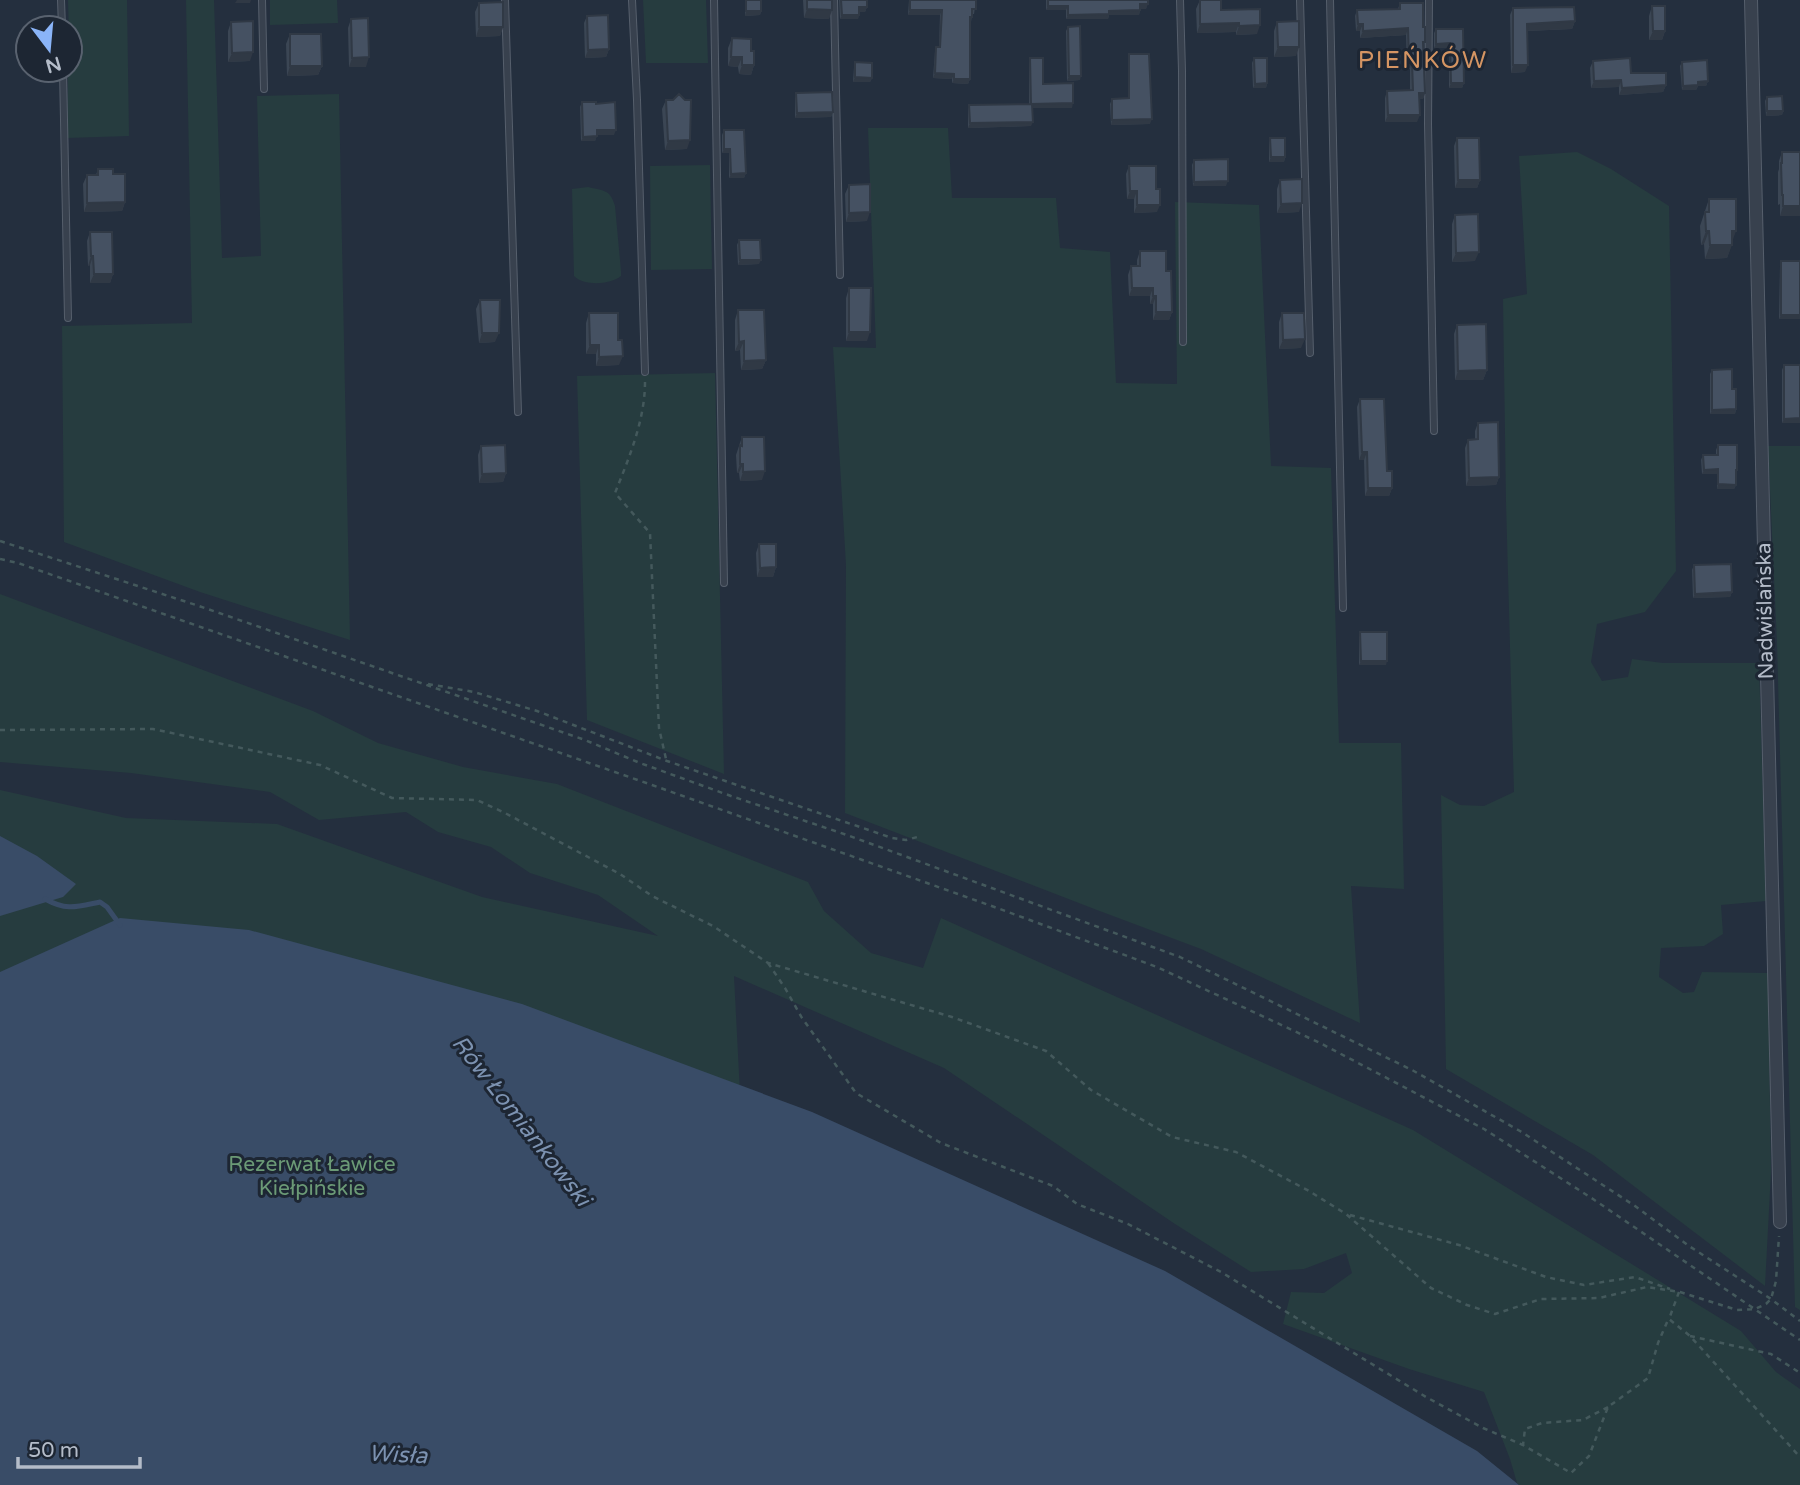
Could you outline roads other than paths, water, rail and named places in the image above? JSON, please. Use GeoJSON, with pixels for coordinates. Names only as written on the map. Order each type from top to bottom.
{"type":"FeatureCollection","features":[{"type":"Feature","properties":{"kind":"street","name":"Nadwiślańska"},"geometry":{"type":"LineString","coordinates":[[1751,0],[1780,1222]]}},
{"type":"Feature","properties":{"kind":"lane"},"geometry":{"type":"LineString","coordinates":[[262,0],[264,89]]}},
{"type":"Feature","properties":{"kind":"lane"},"geometry":{"type":"LineString","coordinates":[[505,0],[518,412]]}},
{"type":"Feature","properties":{"kind":"lane"},"geometry":{"type":"LineString","coordinates":[[632,0],[645,372]]}},
{"type":"Feature","properties":{"kind":"lane"},"geometry":{"type":"LineString","coordinates":[[714,0],[724,583]]}},
{"type":"Feature","properties":{"kind":"lane"},"geometry":{"type":"LineString","coordinates":[[834,0],[840,275]]}},
{"type":"Feature","properties":{"kind":"lane"},"geometry":{"type":"LineString","coordinates":[[1180,0],[1183,342]]}},
{"type":"Feature","properties":{"kind":"lane"},"geometry":{"type":"LineString","coordinates":[[1300,0],[1310,353]]}},
{"type":"Feature","properties":{"kind":"lane"},"geometry":{"type":"LineString","coordinates":[[1329,0],[1343,608]]}},
{"type":"Feature","properties":{"kind":"lane"},"geometry":{"type":"LineString","coordinates":[[1429,0],[1428,124],[1434,431]]}},
{"type":"Feature","properties":{"kind":"lane"},"geometry":{"type":"LineString","coordinates":[[63,84],[68,317]]}},
{"type":"Feature","properties":{"kind":"water"},"geometry":{"type":"Polygon","coordinates":[[[0,836],[37,856],[76,884],[63,897],[0,916],[0,836]]]}},
{"type":"Feature","properties":{"kind":"water","name":"Rezerwat Ławice Kiełpińskie"},"geometry":{"type":"Polygon","coordinates":[[[120,918],[249,930],[522,1004],[812,1112],[1165,1271],[1477,1451],[1519,1485],[0,1485],[0,972],[120,918]]]}},
{"type":"Feature","properties":{"kind":"waterway","name":"Rów Łomiankowski"},"geometry":{"type":"LineString","coordinates":[[45,899],[72,907],[100,902],[120,925]]}},
{"type":"Feature","properties":{"kind":"district","name":"PIEŃKÓW"},"geometry":{"type":"Point","coordinates":[1423,60]}},
{"type":"Feature","properties":{"kind":"water label","name":"Wisła"},"geometry":{"type":"Point","coordinates":[398,1455]}}]}
